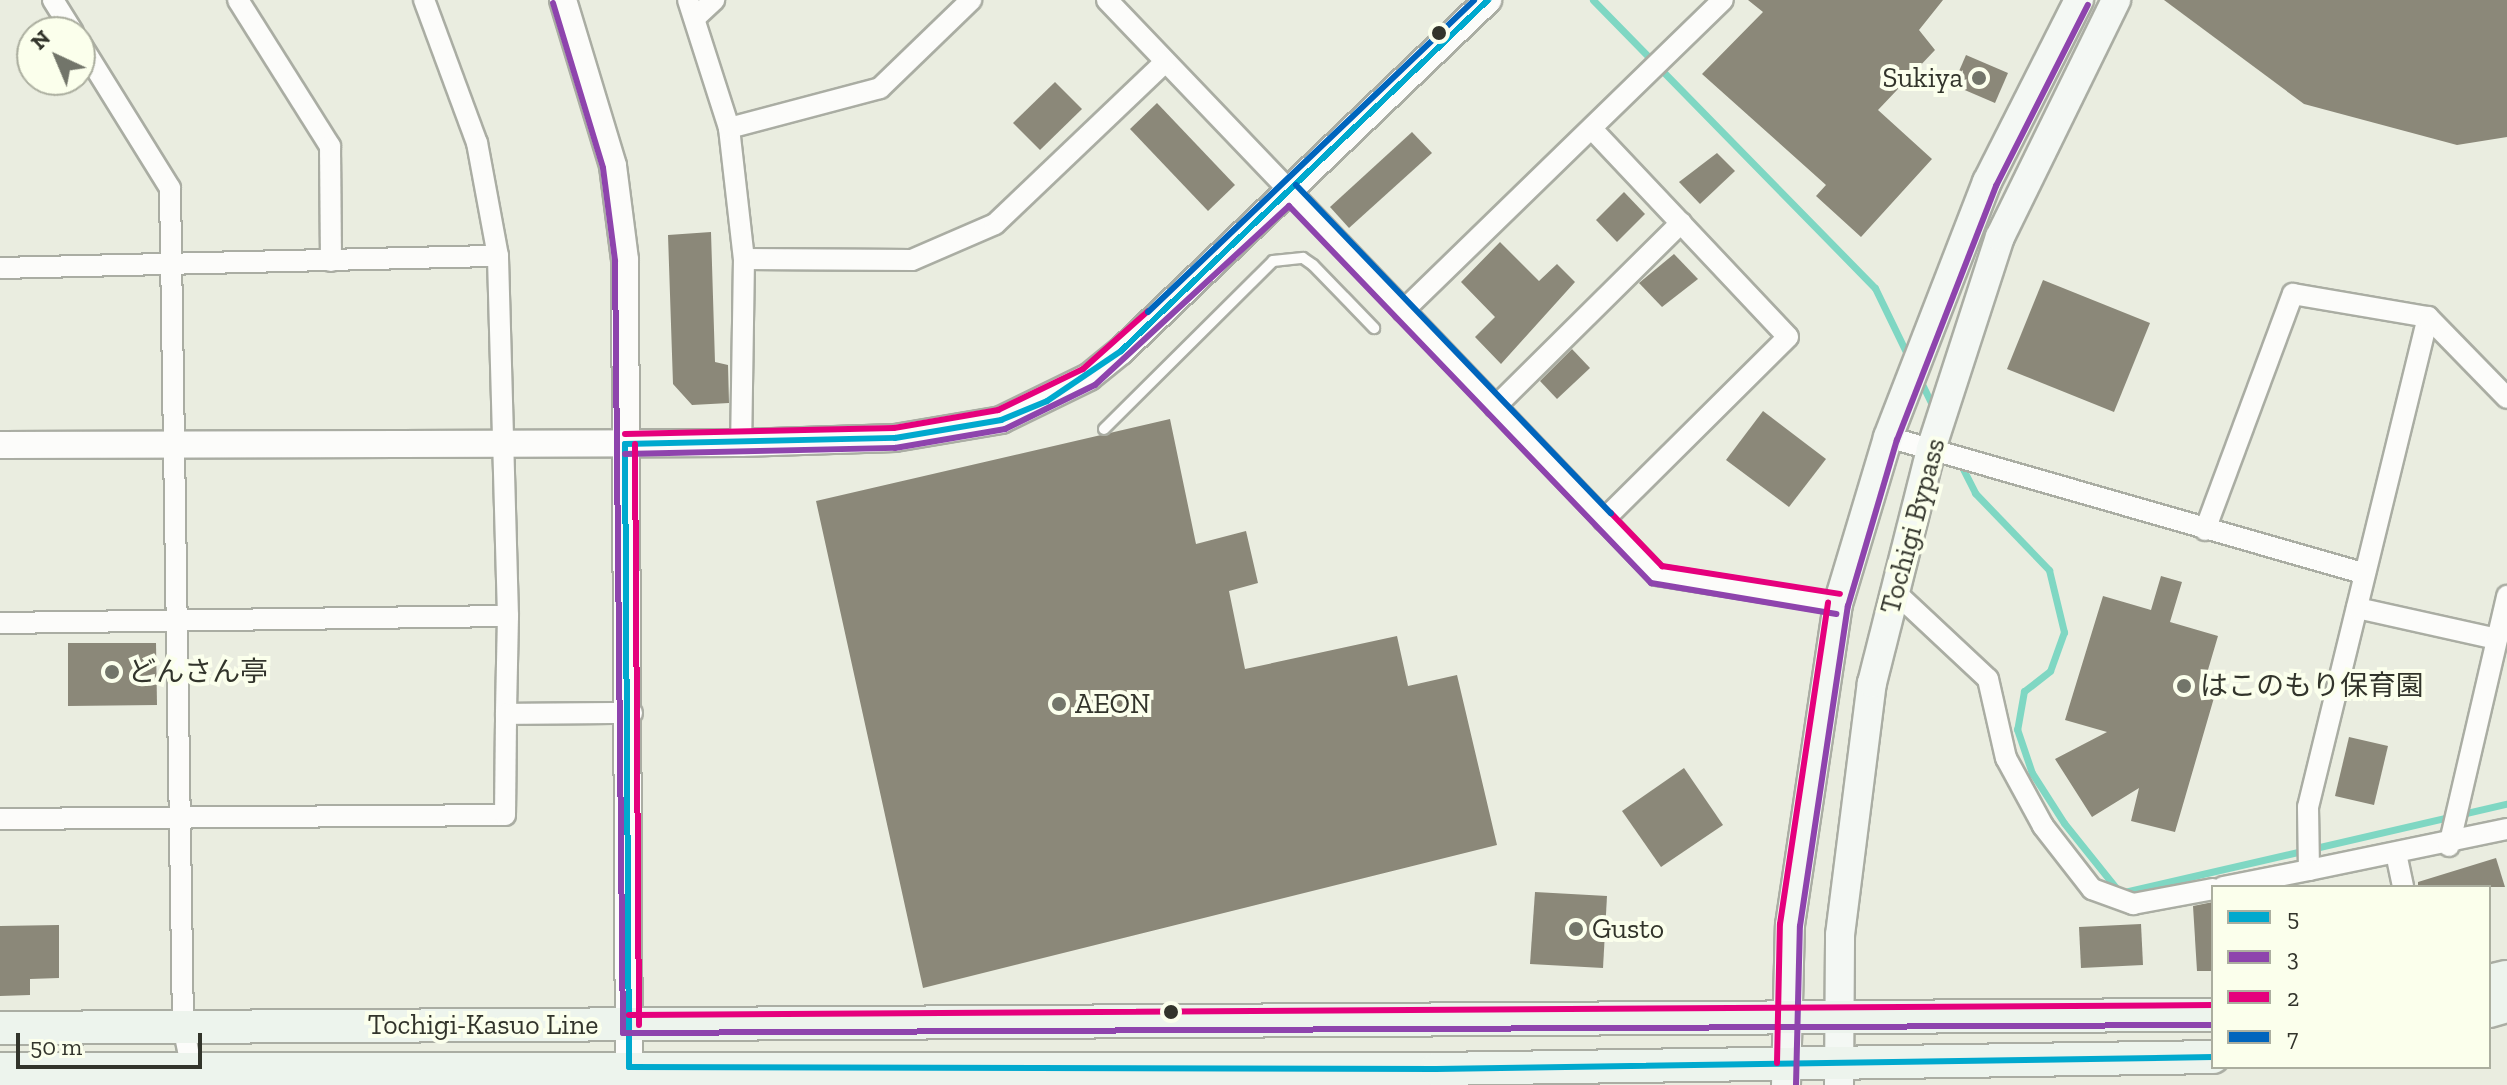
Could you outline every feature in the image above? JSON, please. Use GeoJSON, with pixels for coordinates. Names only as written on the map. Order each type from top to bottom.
{"type":"FeatureCollection","features":[{"type":"Feature","properties":{"kind":"main road","name":"Tochigi Bypass"},"geometry":{"type":"LineString","coordinates":[[1786,1074],[1790,925],[1838,604],[1888,437],[1987,182],[2079,0]]}},
{"type":"Feature","properties":{"kind":"main road","name":"Tochigi Bypass"},"geometry":{"type":"LineString","coordinates":[[1839,1074],[1840,935],[1872,683],[1931,449],[2000,237],[2116,0]]}},
{"type":"Feature","properties":{"kind":"main road","name":"Tochigi-Kasuo Line"},"geometry":{"type":"LineString","coordinates":[[0,1028],[2211,1015]]}},
{"type":"Feature","properties":{"kind":"main road","name":"Tochigi-Kasuo Line"},"geometry":{"type":"LineString","coordinates":[[0,1069],[194,1076],[1839,1074],[2211,1057]]}},
{"type":"Feature","properties":{"kind":"street"},"geometry":{"type":"LineString","coordinates":[[238,0],[330,146],[331,261]]}},
{"type":"Feature","properties":{"kind":"street"},"geometry":{"type":"LineString","coordinates":[[0,819],[505,815],[508,616],[498,256],[477,143],[424,0]]}},
{"type":"Feature","properties":{"kind":"street"},"geometry":{"type":"LineString","coordinates":[[563,0],[613,166],[625,260],[625,444],[632,713],[629,1025],[632,1076]]}},
{"type":"Feature","properties":{"kind":"street"},"geometry":{"type":"LineString","coordinates":[[714,0],[692,9],[729,128],[744,259],[741,443]]}},
{"type":"Feature","properties":{"kind":"street"},"geometry":{"type":"LineString","coordinates":[[729,128],[880,88],[971,0]]}},
{"type":"Feature","properties":{"kind":"street"},"geometry":{"type":"LineString","coordinates":[[1107,0],[1657,575],[1838,604]]}},
{"type":"Feature","properties":{"kind":"street"},"geometry":{"type":"LineString","coordinates":[[0,445],[176,442],[741,443],[938,433],[1047,401],[1121,351],[1488,0]]}},
{"type":"Feature","properties":{"kind":"street"},"geometry":{"type":"LineString","coordinates":[[1403,311],[1593,130],[1723,0]]}},
{"type":"Feature","properties":{"kind":"street"},"geometry":{"type":"LineString","coordinates":[[744,259],[912,260],[995,224],[1165,62]]}},
{"type":"Feature","properties":{"kind":"street"},"geometry":{"type":"LineString","coordinates":[[96,69],[170,188],[174,265],[183,1026],[194,1076]]}},
{"type":"Feature","properties":{"kind":"street"},"geometry":{"type":"LineString","coordinates":[[1593,130],[1788,337],[1604,520]]}},
{"type":"Feature","properties":{"kind":"street"},"geometry":{"type":"LineString","coordinates":[[1495,407],[1681,223]]}},
{"type":"Feature","properties":{"kind":"street"},"geometry":{"type":"LineString","coordinates":[[0,268],[498,256]]}},
{"type":"Feature","properties":{"kind":"street"},"geometry":{"type":"LineString","coordinates":[[2205,530],[2293,294],[2428,317],[2507,398]]}},
{"type":"Feature","properties":{"kind":"street"},"geometry":{"type":"LineString","coordinates":[[2309,870],[2308,807],[2428,317]]}},
{"type":"Feature","properties":{"kind":"street"},"geometry":{"type":"LineString","coordinates":[[1888,437],[2365,574]]}},
{"type":"Feature","properties":{"kind":"street"},"geometry":{"type":"LineString","coordinates":[[1895,592],[1988,679],[2006,758],[2043,826],[2092,889],[2133,904],[2211,889]]}},
{"type":"Feature","properties":{"kind":"street"},"geometry":{"type":"LineString","coordinates":[[2449,846],[2507,596]]}},
{"type":"Feature","properties":{"kind":"street"},"geometry":{"type":"LineString","coordinates":[[2357,608],[2497,639]]}},
{"type":"Feature","properties":{"kind":"street"},"geometry":{"type":"LineString","coordinates":[[0,623],[178,623],[508,616]]}},
{"type":"Feature","properties":{"kind":"street"},"geometry":{"type":"LineString","coordinates":[[506,714],[632,713]]}},
{"type":"Feature","properties":{"kind":"street"},"geometry":{"type":"LineString","coordinates":[[2233,885],[2309,870],[2397,858],[2507,829]]}},
{"type":"Feature","properties":{"kind":"street"},"geometry":{"type":"LineString","coordinates":[[2397,858],[2403,885]]}},
{"type":"Feature","properties":{"kind":"lane"},"geometry":{"type":"LineString","coordinates":[[1104,429],[1273,261],[1303,258],[1374,328]]}},
{"type":"Feature","properties":{"kind":"building"},"geometry":{"type":"Polygon","coordinates":[[[1748,0],[1943,0],[1919,30],[1935,50],[1878,110],[1932,159],[1861,237],[1816,196],[1826,185],[1702,74],[1763,12],[1748,0]]]}},
{"type":"Feature","properties":{"kind":"building"},"geometry":{"type":"Polygon","coordinates":[[[2164,0],[2507,0],[2507,137],[2457,145],[2304,104],[2164,0]]]}},
{"type":"Feature","properties":{"kind":"building"},"geometry":{"type":"Polygon","coordinates":[[[1966,55],[2008,73],[1995,103],[1953,85],[1966,55]]]}},
{"type":"Feature","properties":{"kind":"building"},"geometry":{"type":"Polygon","coordinates":[[[1055,82],[1082,109],[1040,150],[1013,123],[1055,82]]]}},
{"type":"Feature","properties":{"kind":"building"},"geometry":{"type":"Polygon","coordinates":[[[1157,103],[1235,185],[1208,211],[1130,129],[1157,103]]]}},
{"type":"Feature","properties":{"kind":"building"},"geometry":{"type":"Polygon","coordinates":[[[1412,132],[1432,153],[1349,228],[1330,207],[1412,132]]]}},
{"type":"Feature","properties":{"kind":"building"},"geometry":{"type":"Polygon","coordinates":[[[1717,153],[1735,171],[1700,204],[1679,182],[1717,153]]]}},
{"type":"Feature","properties":{"kind":"building"},"geometry":{"type":"Polygon","coordinates":[[[1624,192],[1645,214],[1617,242],[1596,220],[1624,192]]]}},
{"type":"Feature","properties":{"kind":"building"},"geometry":{"type":"Polygon","coordinates":[[[711,232],[715,362],[728,365],[729,403],[692,405],[673,384],[668,235],[711,232]]]}},
{"type":"Feature","properties":{"kind":"building"},"geometry":{"type":"Polygon","coordinates":[[[1500,242],[1539,281],[1557,264],[1575,282],[1501,364],[1475,337],[1495,317],[1461,282],[1500,242]]]}},
{"type":"Feature","properties":{"kind":"building"},"geometry":{"type":"Polygon","coordinates":[[[1674,254],[1698,279],[1662,307],[1639,283],[1674,254]]]}},
{"type":"Feature","properties":{"kind":"building"},"geometry":{"type":"Polygon","coordinates":[[[2043,280],[2150,323],[2114,412],[2007,369],[2043,280]]]}},
{"type":"Feature","properties":{"kind":"building"},"geometry":{"type":"Polygon","coordinates":[[[1572,349],[1590,368],[1557,399],[1540,381],[1572,349]]]}},
{"type":"Feature","properties":{"kind":"building"},"geometry":{"type":"Polygon","coordinates":[[[1763,411],[1826,459],[1789,507],[1726,460],[1763,411]]]}},
{"type":"Feature","properties":{"kind":"building"},"geometry":{"type":"Polygon","coordinates":[[[1170,419],[1196,544],[1246,531],[1258,583],[1229,591],[1245,669],[1397,636],[1408,686],[1457,675],[1497,845],[923,988],[816,501],[1170,419]]]}},
{"type":"Feature","properties":{"kind":"building","name":"はこのもり保育園"},"geometry":{"type":"Polygon","coordinates":[[[2161,576],[2182,582],[2170,622],[2218,636],[2205,680],[2218,684],[2175,832],[2131,821],[2139,788],[2092,817],[2055,759],[2107,732],[2065,720],[2103,596],[2151,610],[2161,576]]]}},
{"type":"Feature","properties":{"kind":"building"},"geometry":{"type":"Polygon","coordinates":[[[68,643],[156,643],[157,705],[68,706],[68,643]]]}},
{"type":"Feature","properties":{"kind":"building"},"geometry":{"type":"Polygon","coordinates":[[[2349,737],[2388,746],[2374,805],[2335,796],[2349,737]]]}},
{"type":"Feature","properties":{"kind":"building"},"geometry":{"type":"Polygon","coordinates":[[[1684,768],[1723,825],[1661,867],[1622,811],[1684,768]]]}},
{"type":"Feature","properties":{"kind":"building"},"geometry":{"type":"Polygon","coordinates":[[[2496,858],[2505,887],[2418,885],[2418,882],[2496,858]]]}},
{"type":"Feature","properties":{"kind":"building"},"geometry":{"type":"Polygon","coordinates":[[[1535,892],[1607,896],[1603,968],[1530,964],[1535,892]]]}},
{"type":"Feature","properties":{"kind":"building"},"geometry":{"type":"Polygon","coordinates":[[[2211,902],[2211,971],[2197,971],[2193,906],[2211,902]]]}},
{"type":"Feature","properties":{"kind":"building"},"geometry":{"type":"Polygon","coordinates":[[[2141,924],[2143,965],[2081,968],[2079,927],[2141,924]]]}},
{"type":"Feature","properties":{"kind":"building"},"geometry":{"type":"Polygon","coordinates":[[[59,925],[59,978],[30,979],[30,995],[0,996],[0,926],[59,925]]]}},
{"type":"Feature","properties":{"kind":"waterway"},"geometry":{"type":"LineString","coordinates":[[1593,0],[1875,288],[1909,358]]}},
{"type":"Feature","properties":{"kind":"waterway"},"geometry":{"type":"LineString","coordinates":[[1920,380],[1934,409]]}},
{"type":"Feature","properties":{"kind":"waterway"},"geometry":{"type":"LineString","coordinates":[[1960,463],[1975,493],[2049,570],[2064,632],[2050,671],[2024,691],[2017,729],[2032,773],[2064,823],[2120,893],[2507,804]]}},
{"type":"Feature","properties":{"kind":"transit line","name":"7"},"geometry":{"type":"LineString","coordinates":[[1148,312],[1474,0]]}},
{"type":"Feature","properties":{"kind":"transit line","name":"5"},"geometry":{"type":"LineString","coordinates":[[625,444],[895,438],[1001,420],[1047,401],[1121,351],[1488,0]]}},
{"type":"Feature","properties":{"kind":"transit line","name":"3"},"geometry":{"type":"LineString","coordinates":[[553,3],[603,168],[615,261],[623,1033],[2211,1025]]}},
{"type":"Feature","properties":{"kind":"transit line","name":"3"},"geometry":{"type":"LineString","coordinates":[[1796,1085],[1800,926],[1848,606],[1897,440],[1996,186],[2088,5]]}},
{"type":"Feature","properties":{"kind":"transit line","name":"7"},"geometry":{"type":"LineString","coordinates":[[1296,185],[1611,513]]}},
{"type":"Feature","properties":{"kind":"transit line","name":"3"},"geometry":{"type":"LineString","coordinates":[[625,454],[895,448],[1005,429],[1095,385],[1289,206],[1651,583],[1836,614]]}},
{"type":"Feature","properties":{"kind":"transit line","name":"2"},"geometry":{"type":"LineString","coordinates":[[625,434],[894,428],[998,410],[1083,369],[1148,311]]}},
{"type":"Feature","properties":{"kind":"transit line","name":"5"},"geometry":{"type":"LineString","coordinates":[[625,444],[629,1067]]}},
{"type":"Feature","properties":{"kind":"transit line","name":"2"},"geometry":{"type":"LineString","coordinates":[[635,444],[639,1025]]}},
{"type":"Feature","properties":{"kind":"transit line","name":"2"},"geometry":{"type":"LineString","coordinates":[[1611,513],[1662,566],[1840,594]]}},
{"type":"Feature","properties":{"kind":"transit line","name":"2"},"geometry":{"type":"LineString","coordinates":[[1777,1063],[1780,924],[1828,603]]}},
{"type":"Feature","properties":{"kind":"transit line","name":"2"},"geometry":{"type":"LineString","coordinates":[[629,1015],[2211,1005]]}},
{"type":"Feature","properties":{"kind":"transit line","name":"5"},"geometry":{"type":"LineString","coordinates":[[629,1067],[1436,1069],[2211,1057]]}},
{"type":"Feature","properties":{"kind":"place","name":"Sukiya"},"geometry":{"type":"Point","coordinates":[1979,78]}},
{"type":"Feature","properties":{"kind":"place","name":"どんさん亭"},"geometry":{"type":"Point","coordinates":[112,672]}},
{"type":"Feature","properties":{"kind":"place","name":"はこのもり保育園"},"geometry":{"type":"Point","coordinates":[2184,686]}},
{"type":"Feature","properties":{"kind":"place","name":"AEON"},"geometry":{"type":"Point","coordinates":[1059,704]}},
{"type":"Feature","properties":{"kind":"place","name":"Gusto"},"geometry":{"type":"Point","coordinates":[1576,929]}}]}
